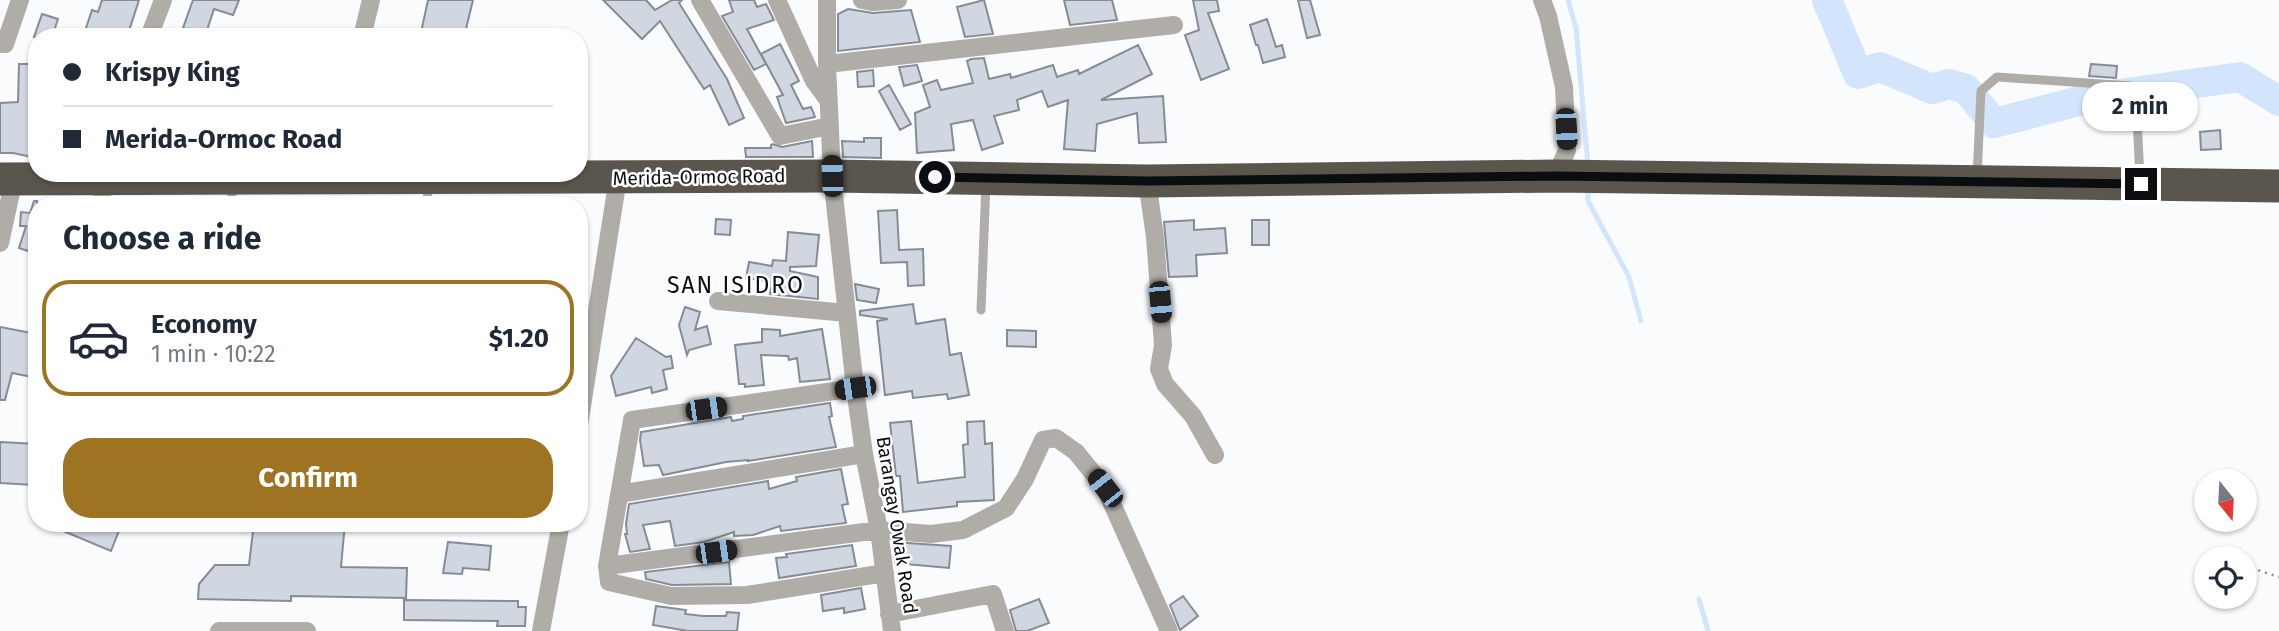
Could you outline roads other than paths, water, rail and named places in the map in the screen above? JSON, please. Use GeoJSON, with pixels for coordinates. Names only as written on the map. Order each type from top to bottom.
{"type":"FeatureCollection","features":[{"type":"Feature","properties":{"kind":"highway","name":"Merida-Ormoc Road"},"geometry":{"type":"LineString","coordinates":[[588,180],[832,176],[1147,181],[1562,177],[2279,186]]}},
{"type":"Feature","properties":{"kind":"highway","name":"Merida-Ormoc Road"},"geometry":{"type":"LineString","coordinates":[[7,179],[28,180]]}},
{"type":"Feature","properties":{"kind":"highway","name":"Merida-Ormoc Road"},"geometry":{"type":"LineString","coordinates":[[74,182],[232,192],[288,182]]}},
{"type":"Feature","properties":{"kind":"highway","name":"Merida-Ormoc Road"},"geometry":{"type":"LineString","coordinates":[[369,182],[428,192],[564,182]]}},
{"type":"Feature","properties":{"kind":"street"},"geometry":{"type":"LineString","coordinates":[[2,44],[20,0]]}},
{"type":"Feature","properties":{"kind":"street"},"geometry":{"type":"LineString","coordinates":[[152,28],[163,0]]}},
{"type":"Feature","properties":{"kind":"street"},"geometry":{"type":"LineString","coordinates":[[364,28],[370,0]]}},
{"type":"Feature","properties":{"kind":"street"},"geometry":{"type":"LineString","coordinates":[[700,0],[780,136],[830,126]]}},
{"type":"Feature","properties":{"kind":"street"},"geometry":{"type":"LineString","coordinates":[[777,0],[814,81],[828,100]]}},
{"type":"Feature","properties":{"kind":"street","name":"Barangay Owak Road"},"geometry":{"type":"LineString","coordinates":[[827,0],[832,176],[855,388],[864,454],[879,530],[891,622]]}},
{"type":"Feature","properties":{"kind":"street"},"geometry":{"type":"LineString","coordinates":[[862,0],[898,0]]}},
{"type":"Feature","properties":{"kind":"street"},"geometry":{"type":"LineString","coordinates":[[1542,0],[1564,87],[1567,150],[1562,177]]}},
{"type":"Feature","properties":{"kind":"street"},"geometry":{"type":"LineString","coordinates":[[827,64],[1174,26]]}},
{"type":"Feature","properties":{"kind":"street"},"geometry":{"type":"LineString","coordinates":[[588,368],[618,178]]}},
{"type":"Feature","properties":{"kind":"street"},"geometry":{"type":"LineString","coordinates":[[0,243],[7,179]]}},
{"type":"Feature","properties":{"kind":"street"},"geometry":{"type":"LineString","coordinates":[[1147,181],[1155,237],[1163,345],[1159,369],[1165,384],[1193,416],[1214,454]]}},
{"type":"Feature","properties":{"kind":"street"},"geometry":{"type":"LineString","coordinates":[[718,301],[847,313]]}},
{"type":"Feature","properties":{"kind":"street"},"geometry":{"type":"LineString","coordinates":[[855,388],[632,420],[607,566],[609,582],[671,596],[747,595],[885,573]]}},
{"type":"Feature","properties":{"kind":"street"},"geometry":{"type":"LineString","coordinates":[[607,566],[879,530],[931,534],[963,530],[1006,508],[1025,479],[1042,440],[1056,438],[1076,452],[1105,488],[1169,631]]}},
{"type":"Feature","properties":{"kind":"street"},"geometry":{"type":"LineString","coordinates":[[619,494],[864,454]]}},
{"type":"Feature","properties":{"kind":"street"},"geometry":{"type":"LineString","coordinates":[[541,631],[559,532]]}},
{"type":"Feature","properties":{"kind":"street"},"geometry":{"type":"LineString","coordinates":[[891,622],[993,594],[1005,631]]}},
{"type":"Feature","properties":{"kind":"street"},"geometry":{"type":"LineString","coordinates":[[219,631],[307,631]]}},
{"type":"Feature","properties":{"kind":"lane"},"geometry":{"type":"LineString","coordinates":[[1977,182],[1981,91],[1997,77],[2131,86],[2136,97],[2141,184]]}},
{"type":"Feature","properties":{"kind":"lane"},"geometry":{"type":"LineString","coordinates":[[981,310],[986,178]]}},
{"type":"Feature","properties":{"kind":"waterway"},"geometry":{"type":"LineString","coordinates":[[1568,0],[1576,28],[1588,165]]}},
{"type":"Feature","properties":{"kind":"waterway"},"geometry":{"type":"LineString","coordinates":[[1827,0],[1858,74],[1880,67],[1932,89],[1949,84],[1966,89],[1994,123],[2091,98],[2240,77],[2279,101]]}},
{"type":"Feature","properties":{"kind":"waterway"},"geometry":{"type":"LineString","coordinates":[[1588,189],[1588,201],[1629,277],[1641,321]]}},
{"type":"Feature","properties":{"kind":"waterway"},"geometry":{"type":"LineString","coordinates":[[1699,599],[1708,631]]}},
{"type":"Feature","properties":{"kind":"district","name":"SAN ISIDRO"},"geometry":{"type":"Point","coordinates":[736,285]}}]}
